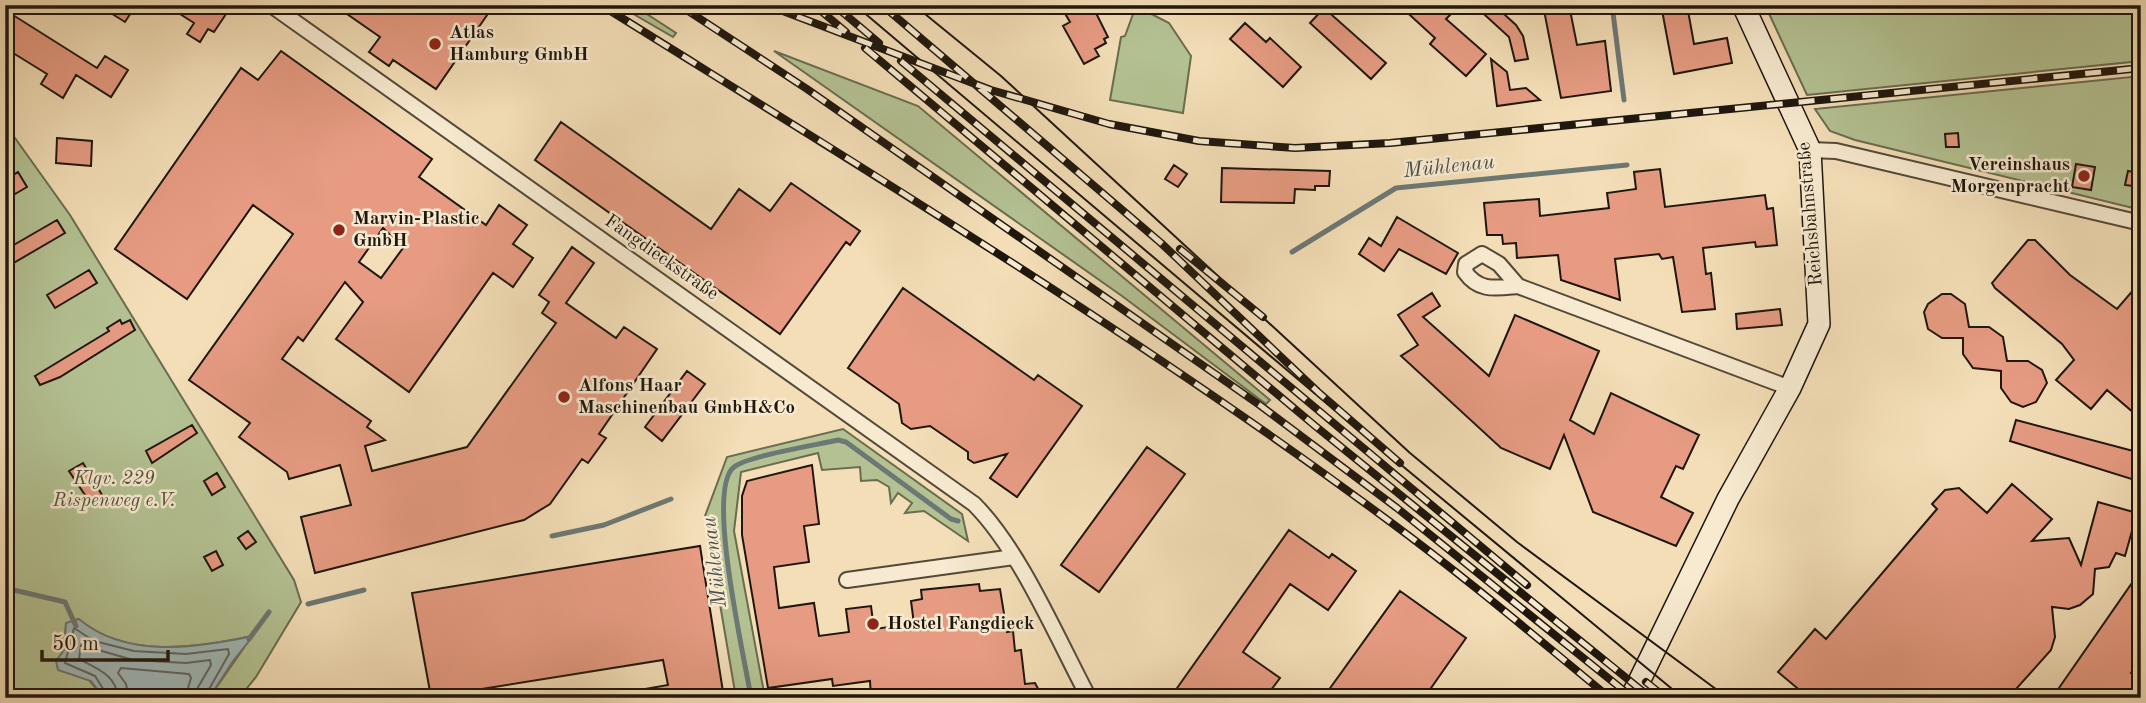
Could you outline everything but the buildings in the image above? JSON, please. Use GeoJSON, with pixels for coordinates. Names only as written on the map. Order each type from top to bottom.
{"type":"FeatureCollection","features":[{"type":"Feature","properties":{"kind":"street","name":"Fangdieckstraße"},"geometry":{"type":"LineString","coordinates":[[271,5],[974,504],[989,519],[1014,557],[1089,698]]}},
{"type":"Feature","properties":{"kind":"street"},"geometry":{"type":"LineString","coordinates":[[1166,5],[1201,5]]}},
{"type":"Feature","properties":{"kind":"street","name":"Reichsbahnstraße"},"geometry":{"type":"LineString","coordinates":[[1631,698],[1728,499],[1790,388],[1819,324],[1810,150],[1743,5]]}},
{"type":"Feature","properties":{"kind":"street"},"geometry":{"type":"LineString","coordinates":[[1810,150],[1836,151],[2141,223]]}},
{"type":"Feature","properties":{"kind":"street"},"geometry":{"type":"LineString","coordinates":[[1518,286],[1790,388]]}},
{"type":"Feature","properties":{"kind":"street"},"geometry":{"type":"LineString","coordinates":[[847,580],[1014,557]]}},
{"type":"Feature","properties":{"kind":"green space"},"geometry":{"type":"Polygon","coordinates":[[[618,5],[633,5],[676,33],[673,37],[618,5]]]}},
{"type":"Feature","properties":{"kind":"green space"},"geometry":{"type":"Polygon","coordinates":[[[1765,5],[2141,5],[2141,61],[1807,95],[1765,5]]]}},
{"type":"Feature","properties":{"kind":"green space"},"geometry":{"type":"Polygon","coordinates":[[[1136,6],[1169,23],[1191,56],[1183,113],[1110,100],[1121,37],[1125,36],[1136,6]]]}},
{"type":"Feature","properties":{"kind":"green space"},"geometry":{"type":"Polygon","coordinates":[[[774,51],[918,106],[1270,400],[1266,404],[1122,296],[774,51]]]}},
{"type":"Feature","properties":{"kind":"green space"},"geometry":{"type":"Polygon","coordinates":[[[2141,76],[2141,210],[1855,140],[1830,131],[1815,109],[2141,76]]]}},
{"type":"Feature","properties":{"kind":"green space","name":"Klgv. 229 Rispenweg e.V."},"geometry":{"type":"Polygon","coordinates":[[[5,124],[70,215],[294,580],[301,602],[256,677],[239,698],[209,698],[252,636],[185,646],[139,645],[97,632],[78,619],[66,624],[64,650],[104,698],[5,698],[5,124]]]}},
{"type":"Feature","properties":{"kind":"green space"},"geometry":{"type":"Polygon","coordinates":[[[843,429],[962,514],[968,541],[924,511],[905,513],[912,503],[898,493],[891,503],[889,487],[877,480],[861,481],[860,467],[822,470],[818,453],[741,472],[734,531],[765,698],[736,698],[705,516],[727,457],[843,429]]]}},
{"type":"Feature","properties":{"kind":"water"},"geometry":{"type":"Polygon","coordinates":[[[79,619],[98,632],[140,645],[185,646],[253,636],[209,698],[104,698],[91,681],[58,670],[56,661],[64,650],[66,623],[79,619]]]}},
{"type":"Feature","properties":{"kind":"waterway","name":"Mühlenau"},"geometry":{"type":"LineString","coordinates":[[1612,5],[1624,100]]}},
{"type":"Feature","properties":{"kind":"waterway","name":"Mühlenau"},"geometry":{"type":"LineString","coordinates":[[1292,252],[1396,188],[1627,165]]}},
{"type":"Feature","properties":{"kind":"waterway","name":"Mühlenau"},"geometry":{"type":"LineString","coordinates":[[751,698],[735,614],[725,539],[726,482],[734,467],[767,455],[838,440],[846,442],[951,519],[958,521]]}},
{"type":"Feature","properties":{"kind":"waterway"},"geometry":{"type":"LineString","coordinates":[[552,536],[604,525],[671,499]]}},
{"type":"Feature","properties":{"kind":"waterway"},"geometry":{"type":"LineString","coordinates":[[5,588],[65,602],[76,626]]}},
{"type":"Feature","properties":{"kind":"waterway"},"geometry":{"type":"LineString","coordinates":[[308,604],[364,590]]}},
{"type":"Feature","properties":{"kind":"waterway"},"geometry":{"type":"LineString","coordinates":[[249,639],[269,612]]}},
{"type":"Feature","properties":{"kind":"tram line"},"geometry":{"type":"LineString","coordinates":[[855,5],[1313,392],[1683,698]]}},
{"type":"Feature","properties":{"kind":"tram line"},"geometry":{"type":"LineString","coordinates":[[914,5],[1001,76],[1410,453],[1517,542],[1728,698]]}},
{"type":"Feature","properties":{"kind":"railway"},"geometry":{"type":"LineString","coordinates":[[601,5],[1000,255],[1197,385],[1417,542],[1610,698]]}},
{"type":"Feature","properties":{"kind":"railway"},"geometry":{"type":"LineString","coordinates":[[679,5],[807,89],[1261,406],[1397,508],[1633,698]]}},
{"type":"Feature","properties":{"kind":"railway"},"geometry":{"type":"LineString","coordinates":[[767,5],[991,90],[1109,124],[1199,141],[1295,148],[1390,143],[2141,68]]}},
{"type":"Feature","properties":{"kind":"railway"},"geometry":{"type":"LineString","coordinates":[[814,5],[846,32]]}},
{"type":"Feature","properties":{"kind":"railway"},"geometry":{"type":"LineString","coordinates":[[834,5],[879,43]]}},
{"type":"Feature","properties":{"kind":"railway"},"geometry":{"type":"LineString","coordinates":[[882,5],[1161,243],[1318,392],[1400,463]]}},
{"type":"Feature","properties":{"kind":"railway"},"geometry":{"type":"LineString","coordinates":[[865,48],[1314,425],[1651,698]]}},
{"type":"Feature","properties":{"kind":"railway"},"geometry":{"type":"LineString","coordinates":[[901,61],[1527,585]]}},
{"type":"Feature","properties":{"kind":"railway"},"geometry":{"type":"LineString","coordinates":[[1180,249],[1263,317]]}},
{"type":"Feature","properties":{"kind":"railway"},"geometry":{"type":"LineString","coordinates":[[1646,682],[1666,698]]}},
{"type":"Feature","properties":{"kind":"place","name":"Atlas Hamburg GmbH"},"geometry":{"type":"Point","coordinates":[435,44]}},
{"type":"Feature","properties":{"kind":"place","name":"Vereinshaus Morgenpracht"},"geometry":{"type":"Point","coordinates":[2084,176]}},
{"type":"Feature","properties":{"kind":"place","name":"Marvin-Plastic GmbH"},"geometry":{"type":"Point","coordinates":[339,230]}},
{"type":"Feature","properties":{"kind":"place","name":"Alfons Haar Maschinenbau GmbH&Co"},"geometry":{"type":"Point","coordinates":[564,397]}},
{"type":"Feature","properties":{"kind":"place","name":"Hostel Fangdieck"},"geometry":{"type":"Point","coordinates":[873,624]}}]}
